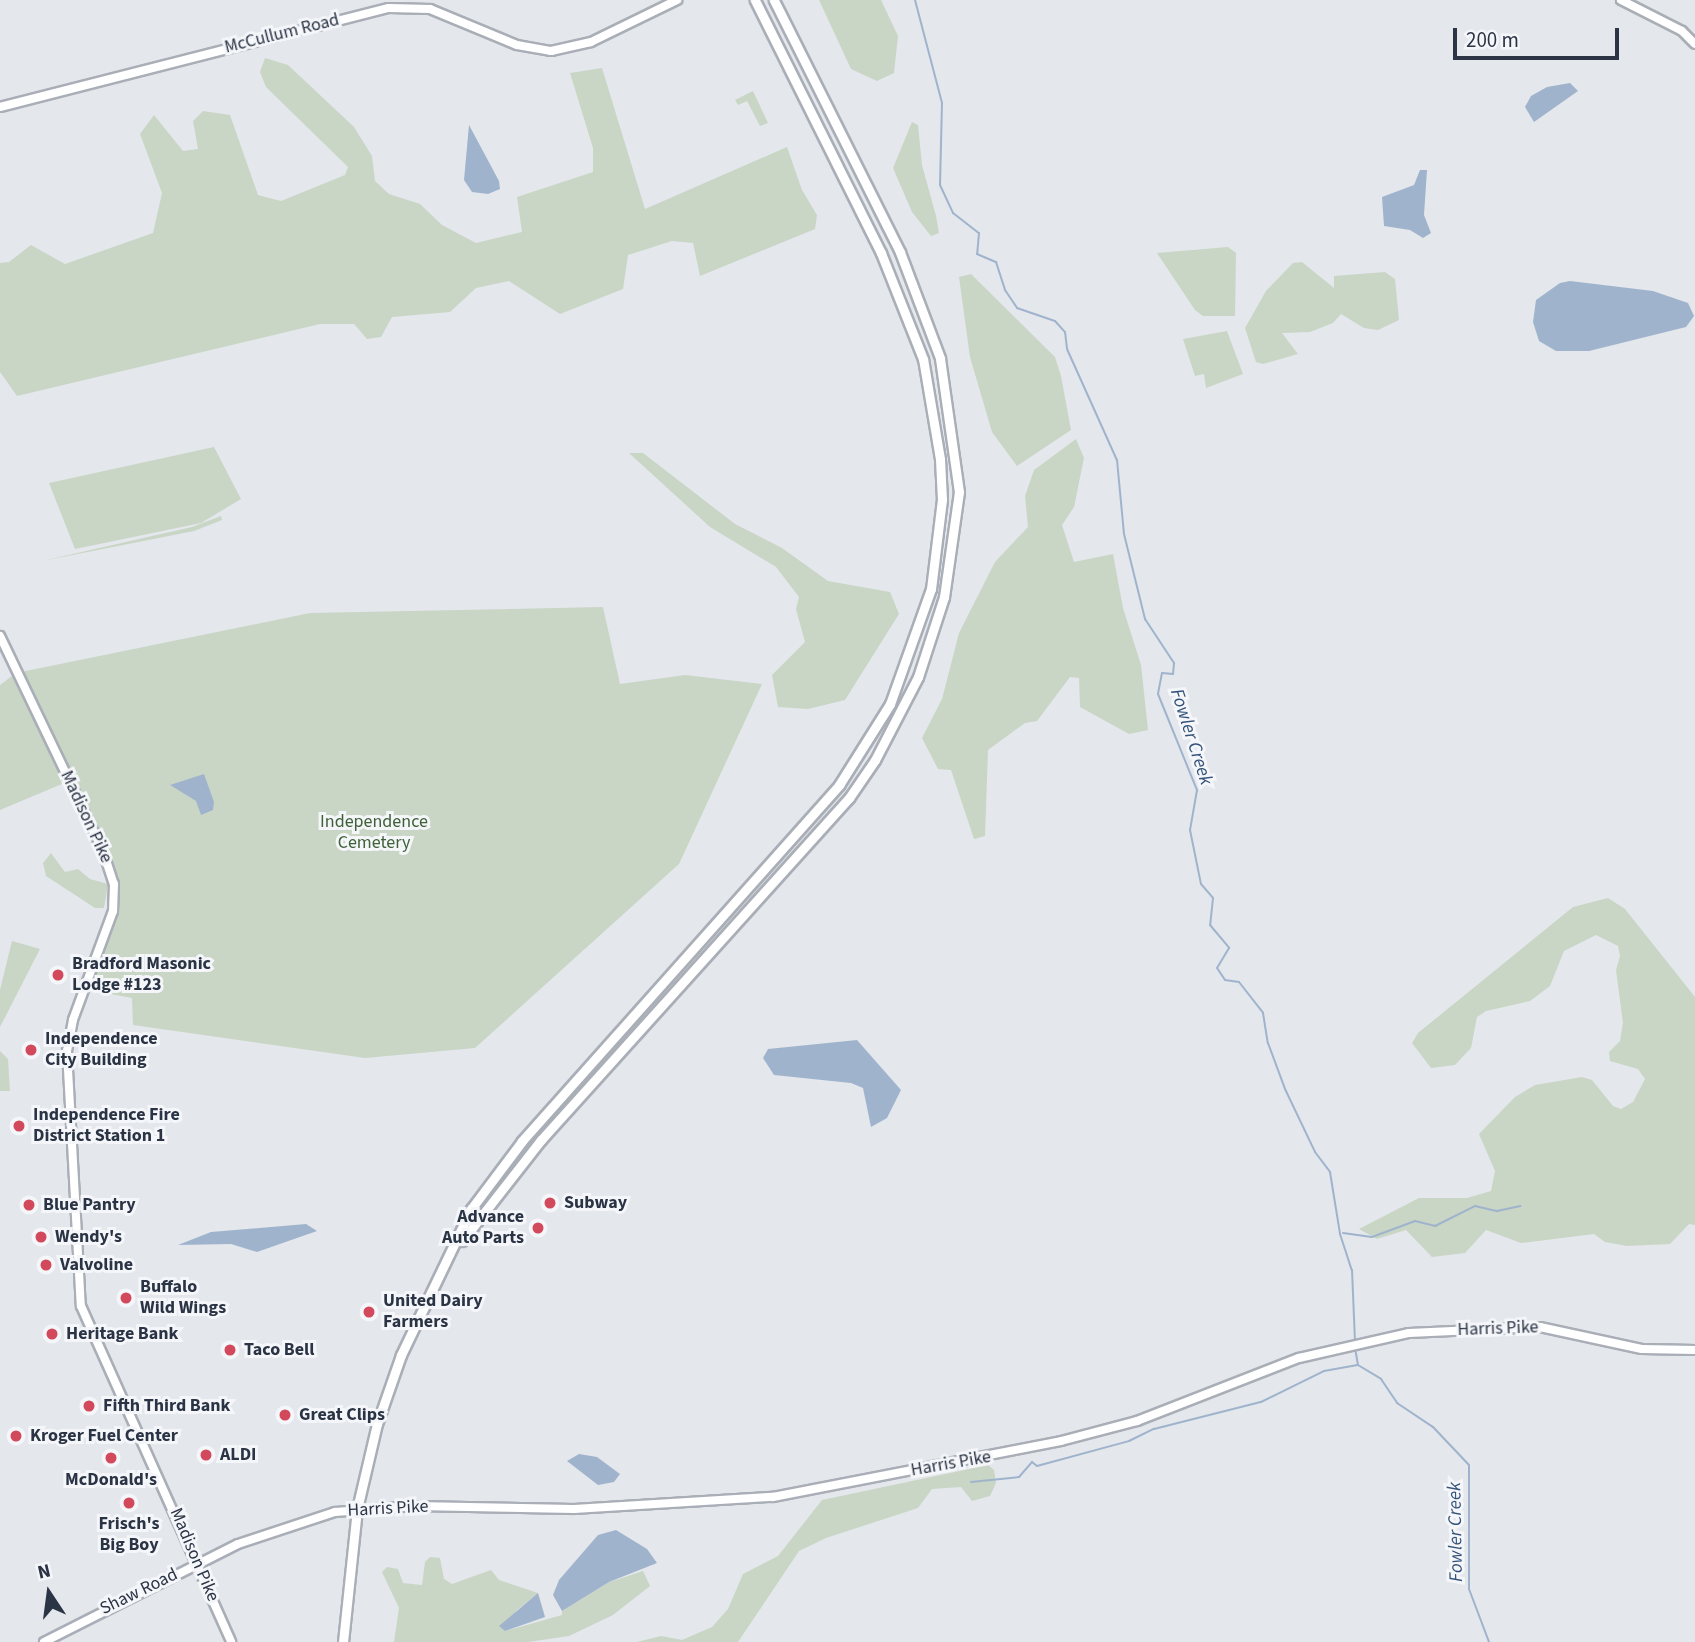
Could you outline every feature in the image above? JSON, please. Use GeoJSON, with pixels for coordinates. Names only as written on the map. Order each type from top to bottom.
{"type":"FeatureCollection","features":[{"type":"Feature","properties":{"kind":"main road","name":"McCullum Road"},"geometry":{"type":"LineString","coordinates":[[0,107],[389,8],[430,9],[517,45],[551,51],[583,46],[677,0]]}},
{"type":"Feature","properties":{"kind":"main road"},"geometry":{"type":"LineString","coordinates":[[343,1642],[356,1509],[401,1355],[454,1251],[471,1209],[522,1140],[839,786],[890,704],[931,589],[942,500],[940,459],[923,359],[881,253],[755,0]]}},
{"type":"Feature","properties":{"kind":"main road"},"geometry":{"type":"LineString","coordinates":[[454,1251],[541,1140],[849,798],[875,760],[918,677],[944,597],[959,492],[940,358],[900,252],[774,0]]}},
{"type":"Feature","properties":{"kind":"main road"},"geometry":{"type":"LineString","coordinates":[[1622,0],[1682,32],[1695,44]]}},
{"type":"Feature","properties":{"kind":"main road","name":"Madison Pike"},"geometry":{"type":"LineString","coordinates":[[0,636],[103,851],[114,884],[108,928],[73,1020],[67,1051],[81,1306],[231,1642]]}},
{"type":"Feature","properties":{"kind":"main road","name":"Harris Pike"},"geometry":{"type":"LineString","coordinates":[[198,1563],[270,1530],[356,1509],[574,1510],[773,1497],[1061,1441],[1137,1421],[1299,1358],[1409,1333],[1540,1326],[1639,1349],[1695,1350]]}},
{"type":"Feature","properties":{"kind":"main road","name":"Shaw Road"},"geometry":{"type":"LineString","coordinates":[[44,1642],[198,1563]]}},
{"type":"Feature","properties":{"kind":"green space"},"geometry":{"type":"Polygon","coordinates":[[[819,0],[881,0],[898,36],[894,73],[877,81],[851,69],[819,0]]]}},
{"type":"Feature","properties":{"kind":"green space"},"geometry":{"type":"Polygon","coordinates":[[[265,58],[288,65],[354,127],[372,156],[375,181],[389,194],[420,204],[442,225],[476,243],[522,232],[517,197],[593,172],[593,148],[570,73],[602,68],[645,209],[787,147],[802,190],[817,215],[815,229],[700,276],[693,243],[672,241],[628,255],[623,289],[560,314],[509,281],[476,288],[450,312],[392,317],[381,337],[367,339],[354,324],[320,324],[17,396],[0,372],[0,263],[9,262],[31,245],[65,264],[153,233],[162,193],[140,134],[154,115],[183,151],[198,149],[193,121],[203,111],[230,115],[258,195],[281,201],[345,175],[348,167],[266,87],[260,72],[265,58]]]}},
{"type":"Feature","properties":{"kind":"green space"},"geometry":{"type":"Polygon","coordinates":[[[753,91],[768,123],[760,126],[747,101],[738,105],[735,100],[753,91]]]}},
{"type":"Feature","properties":{"kind":"green space"},"geometry":{"type":"Polygon","coordinates":[[[912,122],[918,125],[922,165],[939,233],[931,236],[912,212],[893,168],[912,122]]]}},
{"type":"Feature","properties":{"kind":"green space"},"geometry":{"type":"Polygon","coordinates":[[[1228,247],[1236,253],[1235,316],[1203,316],[1195,310],[1157,253],[1228,247]]]}},
{"type":"Feature","properties":{"kind":"green space"},"geometry":{"type":"Polygon","coordinates":[[[1302,262],[1334,288],[1334,276],[1385,272],[1395,279],[1399,320],[1378,330],[1364,328],[1341,314],[1333,323],[1310,332],[1282,333],[1298,354],[1263,364],[1256,362],[1245,328],[1266,291],[1293,263],[1302,262]]]}},
{"type":"Feature","properties":{"kind":"green space"},"geometry":{"type":"Polygon","coordinates":[[[971,274],[1055,357],[1061,376],[1071,430],[1017,466],[992,432],[970,357],[959,277],[971,274]]]}},
{"type":"Feature","properties":{"kind":"green space"},"geometry":{"type":"Polygon","coordinates":[[[1227,331],[1243,374],[1206,388],[1204,374],[1195,376],[1183,339],[1227,331]]]}},
{"type":"Feature","properties":{"kind":"green space"},"geometry":{"type":"Polygon","coordinates":[[[1076,439],[1084,458],[1074,507],[1062,525],[1074,562],[1113,554],[1123,608],[1141,665],[1148,730],[1129,734],[1080,707],[1079,678],[1070,677],[1037,721],[1025,723],[988,750],[985,836],[974,839],[951,770],[938,769],[922,738],[942,699],[959,633],[995,562],[1028,527],[1025,496],[1034,470],[1076,439]]]}},
{"type":"Feature","properties":{"kind":"green space"},"geometry":{"type":"Polygon","coordinates":[[[214,447],[241,499],[201,523],[75,549],[49,483],[214,447]]]}},
{"type":"Feature","properties":{"kind":"green space"},"geometry":{"type":"Polygon","coordinates":[[[629,453],[643,453],[735,524],[782,548],[828,581],[890,592],[899,614],[845,700],[808,709],[778,707],[772,675],[805,642],[796,609],[799,597],[776,567],[710,527],[629,453]]]}},
{"type":"Feature","properties":{"kind":"green space"},"geometry":{"type":"Polygon","coordinates":[[[221,516],[222,520],[194,531],[42,561],[192,527],[221,516]]]}},
{"type":"Feature","properties":{"kind":"green space","name":"Independence Cemetery"},"geometry":{"type":"Polygon","coordinates":[[[603,607],[620,684],[685,675],[762,684],[679,864],[475,1048],[365,1058],[133,1025],[132,998],[84,989],[108,927],[114,884],[69,781],[0,810],[0,685],[16,673],[310,613],[603,607]]]}},
{"type":"Feature","properties":{"kind":"green space"},"geometry":{"type":"Polygon","coordinates":[[[51,853],[65,872],[78,869],[90,879],[108,884],[104,908],[95,908],[46,876],[43,863],[51,853]]]}},
{"type":"Feature","properties":{"kind":"green space"},"geometry":{"type":"Polygon","coordinates":[[[1608,898],[1625,909],[1695,997],[1695,1225],[1689,1224],[1670,1244],[1627,1246],[1605,1242],[1594,1234],[1521,1243],[1486,1230],[1465,1253],[1432,1257],[1406,1230],[1377,1239],[1359,1229],[1419,1198],[1467,1198],[1491,1191],[1495,1171],[1479,1134],[1515,1097],[1535,1085],[1582,1077],[1592,1080],[1613,1106],[1621,1109],[1633,1102],[1645,1079],[1638,1069],[1610,1061],[1609,1052],[1620,1041],[1623,1023],[1616,970],[1620,956],[1618,946],[1596,935],[1564,951],[1550,986],[1530,1001],[1486,1011],[1477,1017],[1471,1048],[1455,1065],[1431,1068],[1412,1043],[1418,1033],[1573,907],[1608,898]]]}},
{"type":"Feature","properties":{"kind":"green space"},"geometry":{"type":"Polygon","coordinates":[[[12,941],[40,949],[0,1027],[0,990],[12,941]]]}},
{"type":"Feature","properties":{"kind":"green space"},"geometry":{"type":"Polygon","coordinates":[[[0,1051],[8,1059],[10,1091],[0,1091],[0,1051]]]}},
{"type":"Feature","properties":{"kind":"green space"},"geometry":{"type":"Polygon","coordinates":[[[988,1465],[994,1470],[996,1483],[990,1496],[972,1501],[961,1487],[932,1489],[918,1508],[826,1538],[799,1551],[738,1642],[637,1642],[661,1636],[682,1640],[712,1627],[728,1609],[743,1574],[778,1556],[822,1500],[988,1465]]]}},
{"type":"Feature","properties":{"kind":"green space"},"geometry":{"type":"Polygon","coordinates":[[[430,1557],[440,1558],[444,1579],[452,1584],[491,1570],[499,1580],[538,1593],[516,1611],[505,1631],[562,1615],[562,1611],[609,1582],[643,1571],[650,1586],[613,1615],[569,1636],[528,1642],[394,1642],[399,1608],[382,1572],[387,1567],[398,1569],[403,1583],[422,1585],[425,1562],[430,1557]]]}},
{"type":"Feature","properties":{"kind":"water"},"geometry":{"type":"Polygon","coordinates":[[[1570,83],[1578,91],[1534,122],[1525,107],[1531,96],[1547,87],[1570,83]]]}},
{"type":"Feature","properties":{"kind":"water"},"geometry":{"type":"Polygon","coordinates":[[[469,125],[499,181],[500,189],[488,194],[472,192],[464,180],[469,125]]]}},
{"type":"Feature","properties":{"kind":"water"},"geometry":{"type":"Polygon","coordinates":[[[1420,170],[1427,170],[1424,215],[1431,233],[1423,238],[1410,230],[1384,226],[1382,197],[1414,185],[1420,170]]]}},
{"type":"Feature","properties":{"kind":"water"},"geometry":{"type":"Polygon","coordinates":[[[1570,281],[1653,291],[1688,303],[1694,316],[1686,327],[1589,351],[1556,351],[1539,341],[1533,322],[1536,300],[1560,283],[1570,281]]]}},
{"type":"Feature","properties":{"kind":"water"},"geometry":{"type":"Polygon","coordinates":[[[204,774],[214,802],[213,810],[201,815],[196,801],[170,785],[204,774]]]}},
{"type":"Feature","properties":{"kind":"water"},"geometry":{"type":"Polygon","coordinates":[[[857,1040],[901,1090],[887,1118],[871,1127],[863,1088],[851,1083],[774,1075],[763,1058],[768,1049],[857,1040]]]}},
{"type":"Feature","properties":{"kind":"water"},"geometry":{"type":"Polygon","coordinates":[[[306,1224],[317,1231],[257,1252],[231,1244],[178,1245],[211,1232],[306,1224]]]}},
{"type":"Feature","properties":{"kind":"water"},"geometry":{"type":"Polygon","coordinates":[[[579,1454],[597,1457],[620,1474],[614,1482],[598,1485],[567,1461],[579,1454]]]}},
{"type":"Feature","properties":{"kind":"water"},"geometry":{"type":"Polygon","coordinates":[[[616,1530],[647,1549],[657,1563],[609,1582],[562,1611],[553,1595],[559,1580],[598,1535],[616,1530]]]}},
{"type":"Feature","properties":{"kind":"water"},"geometry":{"type":"Polygon","coordinates":[[[538,1593],[545,1617],[505,1631],[499,1626],[538,1593]]]}},
{"type":"Feature","properties":{"kind":"waterway","name":"Fowler Creek"},"geometry":{"type":"LineString","coordinates":[[915,0],[942,103],[940,185],[953,213],[979,233],[977,254],[996,262],[1005,290],[1017,308],[1055,321],[1065,332],[1067,349],[1117,460],[1124,534],[1145,619],[1174,663],[1173,674],[1162,673],[1158,694],[1197,790],[1190,830],[1201,884],[1213,898],[1210,925],[1229,948],[1217,968],[1225,980],[1239,982],[1263,1013],[1268,1043],[1285,1089],[1315,1152],[1330,1172],[1340,1234],[1352,1270],[1355,1343]]}},
{"type":"Feature","properties":{"kind":"waterway"},"geometry":{"type":"LineString","coordinates":[[1343,1233],[1372,1237],[1415,1221],[1435,1226],[1475,1206],[1497,1211],[1520,1206]]}},
{"type":"Feature","properties":{"kind":"waterway","name":"Fowler Creek"},"geometry":{"type":"LineString","coordinates":[[1355,1348],[1358,1365],[1381,1379],[1397,1403],[1433,1427],[1469,1465],[1469,1589],[1489,1642]]}},
{"type":"Feature","properties":{"kind":"waterway"},"geometry":{"type":"LineString","coordinates":[[971,1482],[1019,1477],[1032,1462],[1037,1466],[1129,1441],[1154,1429],[1261,1402],[1324,1371],[1357,1365]]}},
{"type":"Feature","properties":{"kind":"place","name":"Bradford Masonic Lodge #123"},"geometry":{"type":"Point","coordinates":[58,975]}},
{"type":"Feature","properties":{"kind":"place","name":"Independence City Building"},"geometry":{"type":"Point","coordinates":[31,1050]}},
{"type":"Feature","properties":{"kind":"place","name":"Independence Fire District Station 1"},"geometry":{"type":"Point","coordinates":[19,1126]}},
{"type":"Feature","properties":{"kind":"place","name":"Subway"},"geometry":{"type":"Point","coordinates":[550,1203]}},
{"type":"Feature","properties":{"kind":"place","name":"Blue Pantry"},"geometry":{"type":"Point","coordinates":[29,1205]}},
{"type":"Feature","properties":{"kind":"place","name":"Advance Auto Parts"},"geometry":{"type":"Point","coordinates":[538,1228]}},
{"type":"Feature","properties":{"kind":"place","name":"Wendy's"},"geometry":{"type":"Point","coordinates":[41,1237]}},
{"type":"Feature","properties":{"kind":"place","name":"Valvoline"},"geometry":{"type":"Point","coordinates":[46,1265]}},
{"type":"Feature","properties":{"kind":"place","name":"Buffalo Wild Wings"},"geometry":{"type":"Point","coordinates":[126,1298]}},
{"type":"Feature","properties":{"kind":"place","name":"United Dairy Farmers"},"geometry":{"type":"Point","coordinates":[369,1312]}},
{"type":"Feature","properties":{"kind":"place","name":"Heritage Bank"},"geometry":{"type":"Point","coordinates":[52,1334]}},
{"type":"Feature","properties":{"kind":"place","name":"Taco Bell"},"geometry":{"type":"Point","coordinates":[230,1350]}},
{"type":"Feature","properties":{"kind":"place","name":"Fifth Third Bank"},"geometry":{"type":"Point","coordinates":[89,1406]}},
{"type":"Feature","properties":{"kind":"place","name":"Great Clips"},"geometry":{"type":"Point","coordinates":[285,1415]}},
{"type":"Feature","properties":{"kind":"place","name":"Kroger Fuel Center"},"geometry":{"type":"Point","coordinates":[16,1436]}},
{"type":"Feature","properties":{"kind":"place","name":"ALDI"},"geometry":{"type":"Point","coordinates":[206,1455]}},
{"type":"Feature","properties":{"kind":"place","name":"McDonald's"},"geometry":{"type":"Point","coordinates":[111,1458]}},
{"type":"Feature","properties":{"kind":"place","name":"Frisch's Big Boy"},"geometry":{"type":"Point","coordinates":[129,1503]}}]}
